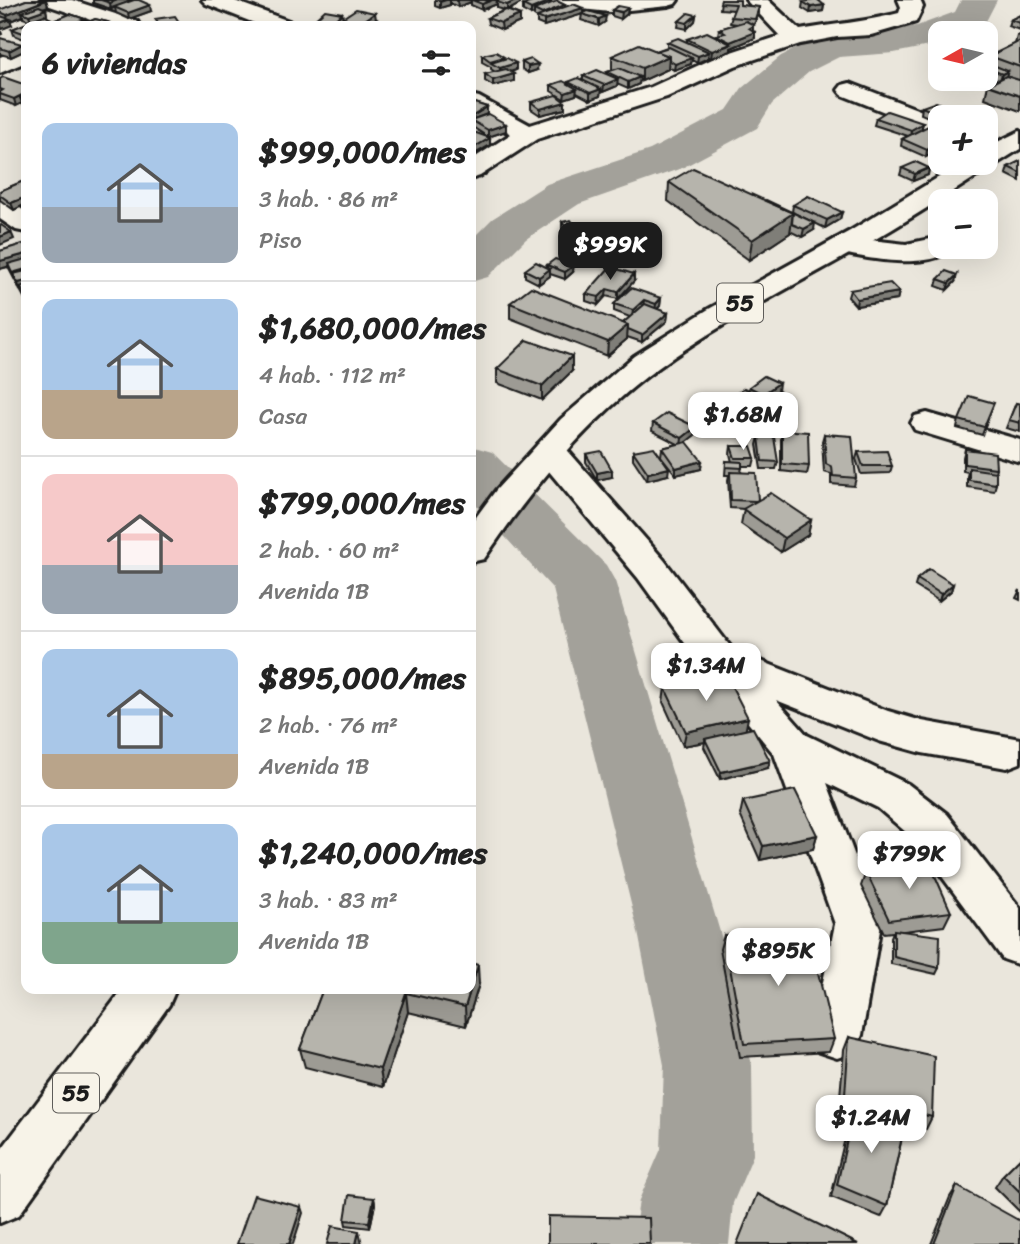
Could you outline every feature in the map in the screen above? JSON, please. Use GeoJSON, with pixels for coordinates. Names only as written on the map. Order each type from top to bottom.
{"type":"FeatureCollection","features":[{"type":"Feature","properties":{"kind":"main road"},"geometry":{"type":"LineString","coordinates":[[51,0],[118,21]]}},
{"type":"Feature","properties":{"kind":"main road"},"geometry":{"type":"LineString","coordinates":[[213,0],[268,21]]}},
{"type":"Feature","properties":{"kind":"main road"},"geometry":{"type":"LineString","coordinates":[[553,0],[610,6],[668,0]]}},
{"type":"Feature","properties":{"kind":"main road"},"geometry":{"type":"LineString","coordinates":[[756,0],[795,38]]}},
{"type":"Feature","properties":{"kind":"main road"},"geometry":{"type":"LineString","coordinates":[[476,168],[528,134],[659,92],[727,61],[795,38],[837,30],[871,28],[908,17],[912,7],[909,0]]}},
{"type":"Feature","properties":{"kind":"main road"},"geometry":{"type":"LineString","coordinates":[[99,21],[108,17]]}},
{"type":"Feature","properties":{"kind":"main road"},"geometry":{"type":"LineString","coordinates":[[0,66],[21,56]]}},
{"type":"Feature","properties":{"kind":"main road"},"geometry":{"type":"LineString","coordinates":[[0,72],[21,79]]}},
{"type":"Feature","properties":{"kind":"main road"},"geometry":{"type":"LineString","coordinates":[[849,90],[928,122]]}},
{"type":"Feature","properties":{"kind":"main road"},"geometry":{"type":"LineString","coordinates":[[476,105],[528,134]]}},
{"type":"Feature","properties":{"kind":"main road","name":"55"},"geometry":{"type":"LineString","coordinates":[[998,149],[1020,138]]}},
{"type":"Feature","properties":{"kind":"main road","name":"55"},"geometry":{"type":"LineString","coordinates":[[479,537],[550,451],[645,364],[763,289],[845,245],[955,175]]}},
{"type":"Feature","properties":{"kind":"main road"},"geometry":{"type":"LineString","coordinates":[[0,207],[21,221]]}},
{"type":"Feature","properties":{"kind":"main road"},"geometry":{"type":"LineString","coordinates":[[845,245],[897,252],[928,250]]}},
{"type":"Feature","properties":{"kind":"main road"},"geometry":{"type":"LineString","coordinates":[[927,423],[1020,451]]}},
{"type":"Feature","properties":{"kind":"main road"},"geometry":{"type":"LineString","coordinates":[[550,451],[651,569],[719,661],[792,747],[858,924],[837,1035]]}},
{"type":"Feature","properties":{"kind":"main road"},"geometry":{"type":"LineString","coordinates":[[719,661],[879,725],[922,737],[1007,751]]}},
{"type":"Feature","properties":{"kind":"main road"},"geometry":{"type":"LineString","coordinates":[[792,747],[893,796],[931,827],[1020,944]]}},
{"type":"Feature","properties":{"kind":"main road","name":"55"},"geometry":{"type":"LineString","coordinates":[[0,1196],[148,994]]}},
{"type":"Feature","properties":{"kind":"building"},"geometry":{"type":"Polygon","coordinates":[[[26,0],[46,0],[7,15],[0,12],[0,10],[26,0]]]}},
{"type":"Feature","properties":{"kind":"building"},"geometry":{"type":"Polygon","coordinates":[[[134,0],[150,5],[128,13],[114,7],[134,0]]]}},
{"type":"Feature","properties":{"kind":"building"},"geometry":{"type":"Polygon","coordinates":[[[472,0],[492,0],[482,4],[472,0]]]}},
{"type":"Feature","properties":{"kind":"building"},"geometry":{"type":"Polygon","coordinates":[[[517,0],[507,5],[497,2],[517,0]]]}},
{"type":"Feature","properties":{"kind":"building"},"geometry":{"type":"Polygon","coordinates":[[[539,0],[551,1],[531,9],[523,5],[539,0]]]}},
{"type":"Feature","properties":{"kind":"building"},"geometry":{"type":"Polygon","coordinates":[[[721,0],[740,0],[740,5],[759,7],[755,19],[731,17],[736,4],[720,3],[721,0]]]}},
{"type":"Feature","properties":{"kind":"building"},"geometry":{"type":"Polygon","coordinates":[[[814,0],[824,5],[811,7],[803,2],[814,0]]]}},
{"type":"Feature","properties":{"kind":"building"},"geometry":{"type":"Polygon","coordinates":[[[557,1],[565,5],[542,14],[534,10],[557,1]]]}},
{"type":"Feature","properties":{"kind":"building"},"geometry":{"type":"Polygon","coordinates":[[[573,4],[583,8],[544,20],[537,17],[573,4]]]}},
{"type":"Feature","properties":{"kind":"building"},"geometry":{"type":"Polygon","coordinates":[[[39,6],[46,9],[29,15],[22,12],[39,6]]]}},
{"type":"Feature","properties":{"kind":"building"},"geometry":{"type":"Polygon","coordinates":[[[618,6],[628,8],[622,12],[612,10],[618,6]]]}},
{"type":"Feature","properties":{"kind":"building"},"geometry":{"type":"Polygon","coordinates":[[[356,9],[375,13],[363,21],[338,21],[356,9]]]}},
{"type":"Feature","properties":{"kind":"building"},"geometry":{"type":"Polygon","coordinates":[[[325,10],[342,13],[333,21],[313,21],[325,10]]]}},
{"type":"Feature","properties":{"kind":"building"},"geometry":{"type":"Polygon","coordinates":[[[506,10],[520,15],[501,23],[487,18],[506,10]]]}},
{"type":"Feature","properties":{"kind":"building"},"geometry":{"type":"Polygon","coordinates":[[[588,11],[606,16],[599,19],[582,14],[588,11]]]}},
{"type":"Feature","properties":{"kind":"building"},"geometry":{"type":"Polygon","coordinates":[[[688,13],[696,15],[687,23],[679,21],[688,13]]]}},
{"type":"Feature","properties":{"kind":"building"},"geometry":{"type":"Polygon","coordinates":[[[70,14],[85,19],[80,21],[53,21],[70,14]]]}},
{"type":"Feature","properties":{"kind":"building"},"geometry":{"type":"Polygon","coordinates":[[[44,15],[51,19],[44,21],[31,20],[44,15]]]}},
{"type":"Feature","properties":{"kind":"building"},"geometry":{"type":"Polygon","coordinates":[[[1020,15],[1020,23],[1010,20],[1020,15]]]}},
{"type":"Feature","properties":{"kind":"building"},"geometry":{"type":"Polygon","coordinates":[[[0,16],[10,19],[0,23],[0,16]]]}},
{"type":"Feature","properties":{"kind":"building"},"geometry":{"type":"Polygon","coordinates":[[[175,16],[178,21],[156,21],[155,19],[175,16]]]}},
{"type":"Feature","properties":{"kind":"building"},"geometry":{"type":"Polygon","coordinates":[[[746,21],[754,25],[749,28],[755,32],[730,42],[716,35],[725,33],[719,29],[746,21]]]}},
{"type":"Feature","properties":{"kind":"building"},"geometry":{"type":"Polygon","coordinates":[[[21,25],[21,32],[12,29],[21,25]]]}},
{"type":"Feature","properties":{"kind":"building"},"geometry":{"type":"Polygon","coordinates":[[[707,32],[731,44],[712,51],[687,39],[707,32]]]}},
{"type":"Feature","properties":{"kind":"building"},"geometry":{"type":"Polygon","coordinates":[[[0,38],[21,44],[9,51],[0,48],[0,38]]]}},
{"type":"Feature","properties":{"kind":"building"},"geometry":{"type":"Polygon","coordinates":[[[678,38],[709,52],[698,56],[667,42],[678,38]]]}},
{"type":"Feature","properties":{"kind":"building"},"geometry":{"type":"Polygon","coordinates":[[[1020,41],[1020,67],[998,59],[998,52],[1020,41]]]}},
{"type":"Feature","properties":{"kind":"building"},"geometry":{"type":"Polygon","coordinates":[[[639,44],[669,56],[642,68],[612,56],[639,44]]]}},
{"type":"Feature","properties":{"kind":"building"},"geometry":{"type":"Polygon","coordinates":[[[669,47],[692,58],[675,64],[669,60],[669,56],[656,51],[669,47]]]}},
{"type":"Feature","properties":{"kind":"building"},"geometry":{"type":"Polygon","coordinates":[[[496,52],[504,57],[490,61],[482,55],[496,52]]]}},
{"type":"Feature","properties":{"kind":"building"},"geometry":{"type":"Polygon","coordinates":[[[507,58],[516,63],[500,68],[491,63],[507,58]]]}},
{"type":"Feature","properties":{"kind":"building"},"geometry":{"type":"Polygon","coordinates":[[[531,59],[538,64],[528,66],[522,62],[531,59]]]}},
{"type":"Feature","properties":{"kind":"building"},"geometry":{"type":"Polygon","coordinates":[[[998,67],[1008,71],[1002,74],[998,72],[998,67]]]}},
{"type":"Feature","properties":{"kind":"building"},"geometry":{"type":"Polygon","coordinates":[[[619,68],[640,77],[628,82],[607,72],[619,68]]]}},
{"type":"Feature","properties":{"kind":"building"},"geometry":{"type":"Polygon","coordinates":[[[506,69],[514,74],[493,80],[485,74],[506,69]]]}},
{"type":"Feature","properties":{"kind":"building"},"geometry":{"type":"Polygon","coordinates":[[[597,70],[618,79],[604,85],[583,76],[597,70]]]}},
{"type":"Feature","properties":{"kind":"building"},"geometry":{"type":"Polygon","coordinates":[[[1006,76],[1020,80],[1020,96],[998,88],[998,80],[1006,76]]]}},
{"type":"Feature","properties":{"kind":"building"},"geometry":{"type":"Polygon","coordinates":[[[3,77],[21,83],[21,96],[14,99],[0,94],[3,90],[0,89],[0,79],[3,77]]]}},
{"type":"Feature","properties":{"kind":"building"},"geometry":{"type":"Polygon","coordinates":[[[578,78],[601,89],[590,93],[568,82],[578,78]]]}},
{"type":"Feature","properties":{"kind":"building"},"geometry":{"type":"Polygon","coordinates":[[[563,81],[577,89],[565,93],[551,85],[563,81]]]}},
{"type":"Feature","properties":{"kind":"building"},"geometry":{"type":"Polygon","coordinates":[[[556,95],[565,102],[540,109],[531,102],[556,95]]]}},
{"type":"Feature","properties":{"kind":"building"},"geometry":{"type":"Polygon","coordinates":[[[936,102],[943,105],[928,105],[928,110],[922,107],[936,102]]]}},
{"type":"Feature","properties":{"kind":"building"},"geometry":{"type":"Polygon","coordinates":[[[476,104],[487,107],[476,114],[476,104]]]}},
{"type":"Feature","properties":{"kind":"building"},"geometry":{"type":"Polygon","coordinates":[[[887,111],[923,123],[911,130],[876,118],[887,111]]]}},
{"type":"Feature","properties":{"kind":"building"},"geometry":{"type":"Polygon","coordinates":[[[488,114],[506,124],[488,130],[476,123],[476,118],[488,114]]]}},
{"type":"Feature","properties":{"kind":"building"},"geometry":{"type":"Polygon","coordinates":[[[928,126],[927,150],[902,139],[928,126]]]}},
{"type":"Feature","properties":{"kind":"building"},"geometry":{"type":"Polygon","coordinates":[[[476,133],[490,138],[476,146],[476,133]]]}},
{"type":"Feature","properties":{"kind":"building"},"geometry":{"type":"Polygon","coordinates":[[[1020,161],[1020,173],[1008,167],[1020,161]]]}},
{"type":"Feature","properties":{"kind":"building"},"geometry":{"type":"Polygon","coordinates":[[[916,162],[928,168],[915,174],[902,168],[916,162]]]}},
{"type":"Feature","properties":{"kind":"building"},"geometry":{"type":"Polygon","coordinates":[[[693,168],[793,213],[752,240],[669,182],[693,168]]]}},
{"type":"Feature","properties":{"kind":"building"},"geometry":{"type":"Polygon","coordinates":[[[21,182],[21,199],[11,203],[0,195],[0,191],[21,182]]]}},
{"type":"Feature","properties":{"kind":"building"},"geometry":{"type":"Polygon","coordinates":[[[808,196],[842,212],[827,220],[793,205],[808,196]]]}},
{"type":"Feature","properties":{"kind":"building"},"geometry":{"type":"Polygon","coordinates":[[[766,200],[815,223],[804,229],[792,224],[793,213],[766,200]]]}},
{"type":"Feature","properties":{"kind":"building"},"geometry":{"type":"Polygon","coordinates":[[[571,220],[588,243],[579,244],[562,222],[571,220]]]}},
{"type":"Feature","properties":{"kind":"building"},"geometry":{"type":"Polygon","coordinates":[[[1,225],[11,232],[0,237],[1,225]]]}},
{"type":"Feature","properties":{"kind":"building"},"geometry":{"type":"Polygon","coordinates":[[[21,245],[21,255],[0,261],[0,251],[21,245]]]}},
{"type":"Feature","properties":{"kind":"building"},"geometry":{"type":"Polygon","coordinates":[[[555,259],[574,265],[565,272],[547,265],[555,259]]]}},
{"type":"Feature","properties":{"kind":"building"},"geometry":{"type":"Polygon","coordinates":[[[21,260],[21,270],[12,273],[8,264],[21,260]]]}},
{"type":"Feature","properties":{"kind":"building"},"geometry":{"type":"Polygon","coordinates":[[[536,262],[550,269],[539,277],[525,270],[536,262]]]}},
{"type":"Feature","properties":{"kind":"building"},"geometry":{"type":"Polygon","coordinates":[[[610,267],[634,274],[618,292],[607,289],[599,297],[586,294],[610,267]]]}},
{"type":"Feature","properties":{"kind":"building"},"geometry":{"type":"Polygon","coordinates":[[[946,271],[957,275],[949,283],[938,279],[946,271]]]}},
{"type":"Feature","properties":{"kind":"building"},"geometry":{"type":"Polygon","coordinates":[[[21,272],[21,282],[18,283],[13,274],[21,272]]]}},
{"type":"Feature","properties":{"kind":"building"},"geometry":{"type":"Polygon","coordinates":[[[890,283],[899,292],[857,299],[850,290],[890,283]]]}},
{"type":"Feature","properties":{"kind":"building"},"geometry":{"type":"Polygon","coordinates":[[[531,287],[628,325],[608,342],[510,303],[531,287]]]}},
{"type":"Feature","properties":{"kind":"building"},"geometry":{"type":"Polygon","coordinates":[[[631,288],[661,298],[656,304],[644,300],[633,310],[614,304],[631,288]]]}},
{"type":"Feature","properties":{"kind":"building"},"geometry":{"type":"Polygon","coordinates":[[[645,304],[668,313],[642,335],[628,329],[628,325],[623,323],[645,304]]]}},
{"type":"Feature","properties":{"kind":"building"},"geometry":{"type":"Polygon","coordinates":[[[527,340],[572,356],[542,386],[497,369],[527,340]]]}},
{"type":"Feature","properties":{"kind":"building"},"geometry":{"type":"Polygon","coordinates":[[[764,376],[779,383],[763,394],[749,387],[764,376]]]}},
{"type":"Feature","properties":{"kind":"building"},"geometry":{"type":"Polygon","coordinates":[[[744,388],[765,398],[737,419],[717,408],[744,388]]]}},
{"type":"Feature","properties":{"kind":"building"},"geometry":{"type":"Polygon","coordinates":[[[969,396],[994,403],[984,427],[959,420],[969,396]]]}},
{"type":"Feature","properties":{"kind":"building"},"geometry":{"type":"Polygon","coordinates":[[[1016,403],[1020,404],[1020,423],[1009,420],[1016,403]]]}},
{"type":"Feature","properties":{"kind":"building"},"geometry":{"type":"Polygon","coordinates":[[[667,413],[696,427],[682,438],[653,423],[667,413]]]}},
{"type":"Feature","properties":{"kind":"building"},"geometry":{"type":"Polygon","coordinates":[[[782,430],[808,432],[809,466],[782,464],[782,430]]]}},
{"type":"Feature","properties":{"kind":"building"},"geometry":{"type":"Polygon","coordinates":[[[824,434],[852,436],[856,478],[833,476],[832,467],[826,464],[824,434]]]}},
{"type":"Feature","properties":{"kind":"building"},"geometry":{"type":"Polygon","coordinates":[[[759,437],[774,437],[778,462],[762,461],[759,437]]]}},
{"type":"Feature","properties":{"kind":"building"},"geometry":{"type":"Polygon","coordinates":[[[687,442],[702,461],[676,468],[662,448],[687,442]]]}},
{"type":"Feature","properties":{"kind":"building"},"geometry":{"type":"Polygon","coordinates":[[[731,446],[751,446],[755,458],[735,458],[731,446]]]}},
{"type":"Feature","properties":{"kind":"building"},"geometry":{"type":"Polygon","coordinates":[[[654,447],[669,468],[648,473],[633,451],[654,447]]]}},
{"type":"Feature","properties":{"kind":"building"},"geometry":{"type":"Polygon","coordinates":[[[965,449],[995,453],[996,468],[965,464],[965,449]]]}},
{"type":"Feature","properties":{"kind":"building"},"geometry":{"type":"Polygon","coordinates":[[[601,451],[612,470],[597,473],[586,454],[601,451]]]}},
{"type":"Feature","properties":{"kind":"building"},"geometry":{"type":"Polygon","coordinates":[[[887,451],[892,466],[863,466],[858,452],[887,451]]]}},
{"type":"Feature","properties":{"kind":"building"},"geometry":{"type":"Polygon","coordinates":[[[726,461],[742,462],[742,468],[726,467],[726,461]]]}},
{"type":"Feature","properties":{"kind":"building"},"geometry":{"type":"Polygon","coordinates":[[[969,468],[996,472],[996,484],[969,480],[969,468]]]}},
{"type":"Feature","properties":{"kind":"building"},"geometry":{"type":"Polygon","coordinates":[[[730,472],[756,473],[758,500],[731,500],[730,472]]]}},
{"type":"Feature","properties":{"kind":"building"},"geometry":{"type":"Polygon","coordinates":[[[771,493],[811,520],[784,538],[743,509],[771,493]]]}},
{"type":"Feature","properties":{"kind":"building"},"geometry":{"type":"Polygon","coordinates":[[[929,569],[953,584],[941,594],[917,579],[929,569]]]}},
{"type":"Feature","properties":{"kind":"building"},"geometry":{"type":"Polygon","coordinates":[[[726,675],[748,718],[686,732],[665,688],[726,675]]]}},
{"type":"Feature","properties":{"kind":"building"},"geometry":{"type":"Polygon","coordinates":[[[753,728],[770,761],[721,772],[705,739],[753,728]]]}},
{"type":"Feature","properties":{"kind":"building"},"geometry":{"type":"Polygon","coordinates":[[[795,790],[817,835],[763,846],[743,801],[795,790]]]}},
{"type":"Feature","properties":{"kind":"building"},"geometry":{"type":"Polygon","coordinates":[[[929,862],[951,912],[889,920],[866,872],[929,862]]]}},
{"type":"Feature","properties":{"kind":"building"},"geometry":{"type":"Polygon","coordinates":[[[894,930],[940,936],[939,968],[894,957],[894,930]]]}},
{"type":"Feature","properties":{"kind":"building"},"geometry":{"type":"Polygon","coordinates":[[[808,931],[834,1039],[744,1044],[724,935],[808,931]]]}},
{"type":"Feature","properties":{"kind":"building"},"geometry":{"type":"Polygon","coordinates":[[[321,994],[406,994],[380,1069],[300,1049],[321,994]]]}},
{"type":"Feature","properties":{"kind":"building"},"geometry":{"type":"Polygon","coordinates":[[[410,994],[469,994],[465,1007],[410,994]]]}},
{"type":"Feature","properties":{"kind":"building"},"geometry":{"type":"Polygon","coordinates":[[[849,1037],[934,1056],[932,1117],[845,1095],[849,1037]]]}},
{"type":"Feature","properties":{"kind":"building"},"geometry":{"type":"Polygon","coordinates":[[[855,1104],[905,1123],[887,1206],[837,1185],[855,1104]]]}},
{"type":"Feature","properties":{"kind":"building"},"geometry":{"type":"Polygon","coordinates":[[[1020,1158],[1020,1192],[1003,1175],[1020,1158]]]}},
{"type":"Feature","properties":{"kind":"building"},"geometry":{"type":"Polygon","coordinates":[[[957,1186],[1020,1221],[1020,1244],[934,1244],[957,1186]]]}},
{"type":"Feature","properties":{"kind":"building"},"geometry":{"type":"Polygon","coordinates":[[[757,1194],[858,1244],[737,1244],[757,1194]]]}},
{"type":"Feature","properties":{"kind":"building"},"geometry":{"type":"Polygon","coordinates":[[[254,1195],[301,1207],[289,1244],[237,1244],[254,1195]]]}},
{"type":"Feature","properties":{"kind":"building"},"geometry":{"type":"Polygon","coordinates":[[[349,1195],[374,1198],[369,1222],[345,1220],[349,1195]]]}},
{"type":"Feature","properties":{"kind":"building"},"geometry":{"type":"Polygon","coordinates":[[[548,1216],[649,1218],[650,1244],[548,1244],[548,1216]]]}},
{"type":"Feature","properties":{"kind":"building"},"geometry":{"type":"Polygon","coordinates":[[[332,1226],[359,1231],[356,1244],[327,1244],[332,1226]]]}},
{"type":"Feature","properties":{"kind":"waterway"},"geometry":{"type":"LineString","coordinates":[[476,262],[509,229],[563,194],[666,159],[742,119],[756,97],[795,64],[831,46],[894,42],[926,36],[970,19],[979,0]]}},
{"type":"Feature","properties":{"kind":"waterway"},"geometry":{"type":"LineString","coordinates":[[476,470],[583,581],[679,932],[708,1065],[707,1155],[686,1200],[681,1244]]}}]}
